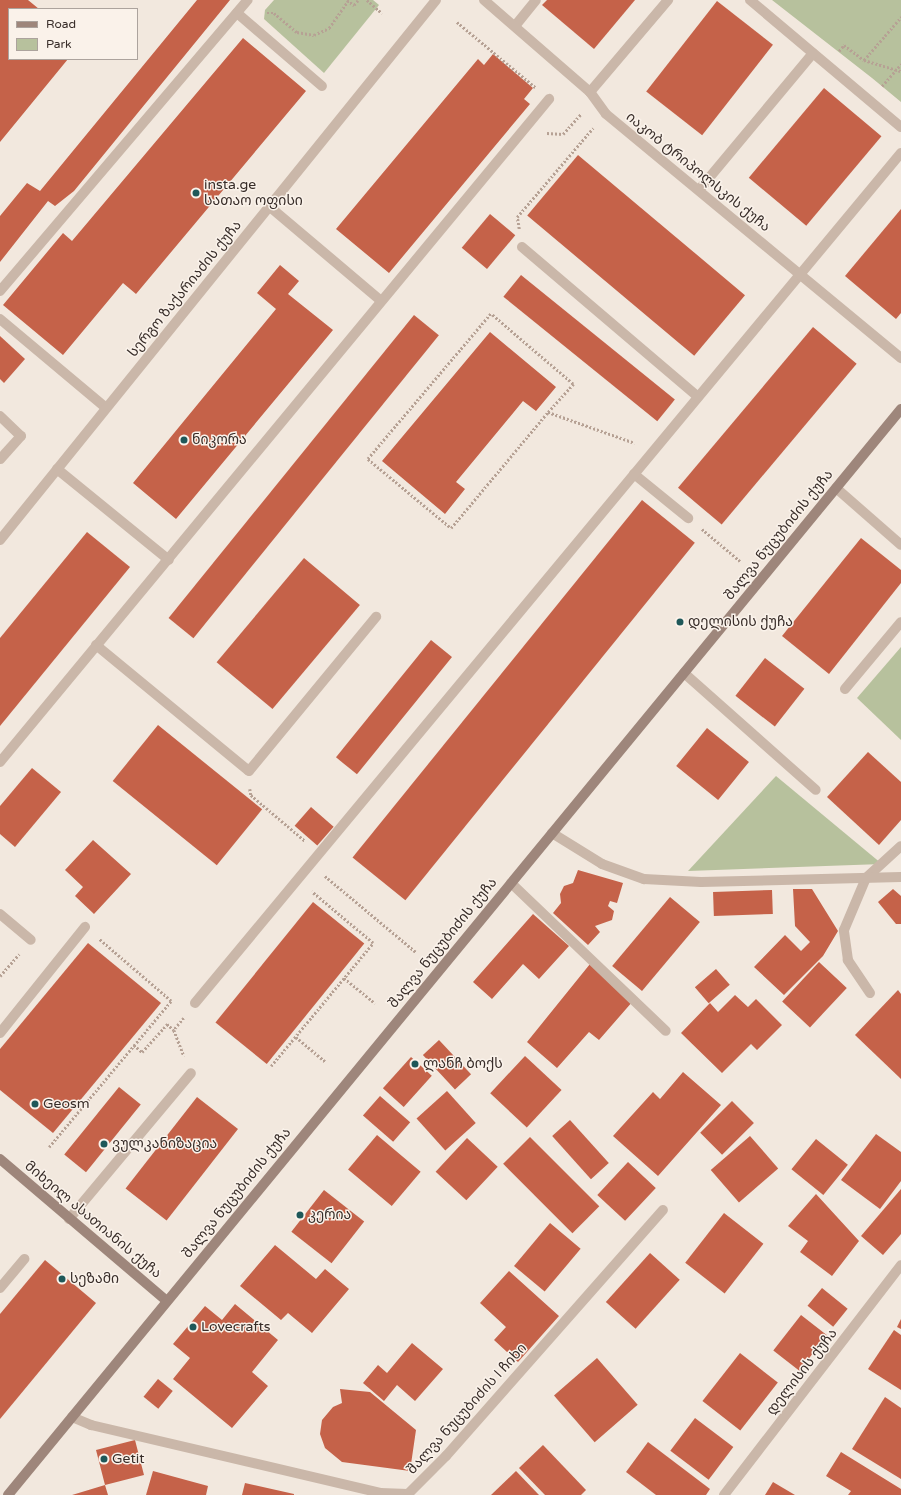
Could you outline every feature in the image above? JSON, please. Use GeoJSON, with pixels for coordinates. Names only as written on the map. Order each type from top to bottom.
{"type":"FeatureCollection","features":[{"type":"Feature","properties":{"kind":"main road","name":"შალვა ნუცუბიძის ქუჩა"},"geometry":{"type":"LineString","coordinates":[[8,1495],[901,409]]}},
{"type":"Feature","properties":{"kind":"main road","name":"მიხეილ ასათიანის ქუჩა"},"geometry":{"type":"LineString","coordinates":[[0,1159],[167,1301]]}},
{"type":"Feature","properties":{"kind":"street"},"geometry":{"type":"LineString","coordinates":[[0,291],[248,0]]}},
{"type":"Feature","properties":{"kind":"street","name":"სერგო ზაქარიაძის ქუჩა"},"geometry":{"type":"LineString","coordinates":[[0,540],[436,0]]}},
{"type":"Feature","properties":{"kind":"street","name":"იაკობ ტრიპოლსკის ქუჩა"},"geometry":{"type":"LineString","coordinates":[[484,0],[592,95],[606,114],[901,358]]}},
{"type":"Feature","properties":{"kind":"street"},"geometry":{"type":"LineString","coordinates":[[515,26],[536,0]]}},
{"type":"Feature","properties":{"kind":"street"},"geometry":{"type":"LineString","coordinates":[[592,95],[668,0]]}},
{"type":"Feature","properties":{"kind":"street"},"geometry":{"type":"LineString","coordinates":[[750,0],[871,100],[901,127]]}},
{"type":"Feature","properties":{"kind":"street"},"geometry":{"type":"LineString","coordinates":[[237,13],[322,86]]}},
{"type":"Feature","properties":{"kind":"street"},"geometry":{"type":"LineString","coordinates":[[698,190],[813,53]]}},
{"type":"Feature","properties":{"kind":"street"},"geometry":{"type":"LineString","coordinates":[[0,762],[96,645],[169,560],[380,300],[520,132],[550,99]]}},
{"type":"Feature","properties":{"kind":"street"},"geometry":{"type":"LineString","coordinates":[[195,1003],[901,153]]}},
{"type":"Feature","properties":{"kind":"street"},"geometry":{"type":"LineString","coordinates":[[270,207],[380,300]]}},
{"type":"Feature","properties":{"kind":"street"},"geometry":{"type":"LineString","coordinates":[[522,247],[698,397]]}},
{"type":"Feature","properties":{"kind":"street"},"geometry":{"type":"LineString","coordinates":[[0,319],[106,408]]}},
{"type":"Feature","properties":{"kind":"street"},"geometry":{"type":"LineString","coordinates":[[0,416],[21,436],[0,460]]}},
{"type":"Feature","properties":{"kind":"street"},"geometry":{"type":"LineString","coordinates":[[57,469],[169,560]]}},
{"type":"Feature","properties":{"kind":"street"},"geometry":{"type":"LineString","coordinates":[[634,474],[688,518]]}},
{"type":"Feature","properties":{"kind":"street"},"geometry":{"type":"LineString","coordinates":[[836,488],[901,545]]}},
{"type":"Feature","properties":{"kind":"street"},"geometry":{"type":"LineString","coordinates":[[96,645],[249,771],[376,617]]}},
{"type":"Feature","properties":{"kind":"street"},"geometry":{"type":"LineString","coordinates":[[845,689],[901,622]]}},
{"type":"Feature","properties":{"kind":"street"},"geometry":{"type":"LineString","coordinates":[[684,673],[816,790]]}},
{"type":"Feature","properties":{"kind":"street"},"geometry":{"type":"LineString","coordinates":[[552,833],[602,864],[644,879],[700,882],[901,877]]}},
{"type":"Feature","properties":{"kind":"street"},"geometry":{"type":"LineString","coordinates":[[870,993],[848,960],[844,930],[866,878],[901,846]]}},
{"type":"Feature","properties":{"kind":"street"},"geometry":{"type":"LineString","coordinates":[[511,883],[666,1031]]}},
{"type":"Feature","properties":{"kind":"street"},"geometry":{"type":"LineString","coordinates":[[0,914],[31,940]]}},
{"type":"Feature","properties":{"kind":"street"},"geometry":{"type":"LineString","coordinates":[[0,1033],[85,927]]}},
{"type":"Feature","properties":{"kind":"street"},"geometry":{"type":"LineString","coordinates":[[69,1219],[191,1073]]}},
{"type":"Feature","properties":{"kind":"street","name":"შალვა ნუცუბიძის I ჩიხი"},"geometry":{"type":"LineString","coordinates":[[72,1417],[90,1425],[380,1493],[408,1494],[446,1456],[663,1210]]}},
{"type":"Feature","properties":{"kind":"street"},"geometry":{"type":"LineString","coordinates":[[0,1288],[24,1259]]}},
{"type":"Feature","properties":{"kind":"street","name":"დელისის ქუჩა"},"geometry":{"type":"LineString","coordinates":[[724,1495],[901,1265]]}},
{"type":"Feature","properties":{"kind":"path"},"geometry":{"type":"LineString","coordinates":[[237,13],[274,13],[298,32],[314,34],[329,28],[348,0],[354,5],[358,0]]}},
{"type":"Feature","properties":{"kind":"path"},"geometry":{"type":"LineString","coordinates":[[367,0],[382,13]]}},
{"type":"Feature","properties":{"kind":"path"},"geometry":{"type":"LineString","coordinates":[[864,60],[901,17]]}},
{"type":"Feature","properties":{"kind":"path"},"geometry":{"type":"LineString","coordinates":[[457,22],[550,99]]}},
{"type":"Feature","properties":{"kind":"path"},"geometry":{"type":"LineString","coordinates":[[827,65],[844,45],[864,60],[901,71]]}},
{"type":"Feature","properties":{"kind":"path"},"geometry":{"type":"LineString","coordinates":[[871,100],[901,64]]}},
{"type":"Feature","properties":{"kind":"path"},"geometry":{"type":"LineString","coordinates":[[520,132],[563,134],[592,95]]}},
{"type":"Feature","properties":{"kind":"path"},"geometry":{"type":"LineString","coordinates":[[522,247],[517,217],[606,114]]}},
{"type":"Feature","properties":{"kind":"path"},"geometry":{"type":"LineString","coordinates":[[491,314],[573,384],[548,412],[451,528],[368,459],[491,314]]}},
{"type":"Feature","properties":{"kind":"path"},"geometry":{"type":"LineString","coordinates":[[548,412],[639,445],[650,454]]}},
{"type":"Feature","properties":{"kind":"path"},"geometry":{"type":"LineString","coordinates":[[688,518],[740,561]]}},
{"type":"Feature","properties":{"kind":"path"},"geometry":{"type":"LineString","coordinates":[[249,771],[251,795],[320,853]]}},
{"type":"Feature","properties":{"kind":"path"},"geometry":{"type":"LineString","coordinates":[[310,864],[416,952]]}},
{"type":"Feature","properties":{"kind":"path"},"geometry":{"type":"LineString","coordinates":[[270,1066],[296,1037],[373,943],[298,880]]}},
{"type":"Feature","properties":{"kind":"path"},"geometry":{"type":"LineString","coordinates":[[49,1147],[171,1001],[85,927]]}},
{"type":"Feature","properties":{"kind":"path"},"geometry":{"type":"LineString","coordinates":[[0,976],[31,940]]}},
{"type":"Feature","properties":{"kind":"path"},"geometry":{"type":"LineString","coordinates":[[344,978],[375,1003]]}},
{"type":"Feature","properties":{"kind":"path"},"geometry":{"type":"LineString","coordinates":[[174,1030],[195,1003]]}},
{"type":"Feature","properties":{"kind":"path"},"geometry":{"type":"LineString","coordinates":[[134,1045],[142,1052],[167,1024],[174,1030],[191,1073]]}},
{"type":"Feature","properties":{"kind":"path"},"geometry":{"type":"LineString","coordinates":[[296,1037],[326,1062]]}},
{"type":"Feature","properties":{"kind":"green space"},"geometry":{"type":"Polygon","coordinates":[[[274,0],[373,0],[379,5],[324,73],[264,19],[265,10],[274,0]]]}},
{"type":"Feature","properties":{"kind":"green space"},"geometry":{"type":"Polygon","coordinates":[[[772,0],[901,0],[901,102],[872,78],[772,0]]]}},
{"type":"Feature","properties":{"kind":"green space"},"geometry":{"type":"Polygon","coordinates":[[[901,647],[901,740],[857,698],[901,647]]]}},
{"type":"Feature","properties":{"kind":"green space"},"geometry":{"type":"Polygon","coordinates":[[[776,776],[882,864],[688,871],[776,776]]]}},
{"type":"Feature","properties":{"kind":"building"},"geometry":{"type":"Polygon","coordinates":[[[0,0],[28,0],[38,8],[8,8],[8,60],[67,60],[0,142],[0,0]]]}},
{"type":"Feature","properties":{"kind":"building"},"geometry":{"type":"Polygon","coordinates":[[[197,0],[230,0],[74,191],[55,206],[48,201],[0,262],[0,216],[27,183],[40,191],[197,0]]]}},
{"type":"Feature","properties":{"kind":"building"},"geometry":{"type":"Polygon","coordinates":[[[547,0],[635,0],[594,49],[542,5],[547,0]]]}},
{"type":"Feature","properties":{"kind":"building"},"geometry":{"type":"Polygon","coordinates":[[[717,1],[773,45],[702,135],[646,92],[717,1]]]}},
{"type":"Feature","properties":{"kind":"building"},"geometry":{"type":"Polygon","coordinates":[[[243,38],[306,91],[136,294],[123,283],[63,355],[3,305],[63,233],[72,241],[243,38]]]}},
{"type":"Feature","properties":{"kind":"building"},"geometry":{"type":"Polygon","coordinates":[[[493,54],[533,88],[524,99],[530,104],[389,273],[336,229],[478,59],[484,65],[493,54]]]}},
{"type":"Feature","properties":{"kind":"building"},"geometry":{"type":"Polygon","coordinates":[[[824,88],[881,136],[806,226],[749,178],[824,88]]]}},
{"type":"Feature","properties":{"kind":"building"},"geometry":{"type":"Polygon","coordinates":[[[578,155],[745,295],[694,356],[527,216],[578,155]]]}},
{"type":"Feature","properties":{"kind":"building"},"geometry":{"type":"Polygon","coordinates":[[[901,209],[901,313],[896,319],[845,276],[901,209]]]}},
{"type":"Feature","properties":{"kind":"building"},"geometry":{"type":"Polygon","coordinates":[[[490,214],[515,235],[487,269],[462,248],[490,214]]]}},
{"type":"Feature","properties":{"kind":"building"},"geometry":{"type":"Polygon","coordinates":[[[280,265],[299,281],[288,294],[333,330],[176,519],[133,483],[276,309],[257,293],[280,265]]]}},
{"type":"Feature","properties":{"kind":"building"},"geometry":{"type":"Polygon","coordinates":[[[521,275],[675,400],[657,421],[503,297],[521,275]]]}},
{"type":"Feature","properties":{"kind":"building"},"geometry":{"type":"Polygon","coordinates":[[[414,315],[439,335],[193,638],[169,618],[414,315]]]}},
{"type":"Feature","properties":{"kind":"building"},"geometry":{"type":"Polygon","coordinates":[[[813,327],[857,364],[722,525],[678,488],[813,327]]]}},
{"type":"Feature","properties":{"kind":"building"},"geometry":{"type":"Polygon","coordinates":[[[490,332],[556,387],[536,411],[523,401],[456,482],[465,489],[445,514],[382,461],[490,332]]]}},
{"type":"Feature","properties":{"kind":"building"},"geometry":{"type":"Polygon","coordinates":[[[0,336],[25,359],[4,383],[0,379],[0,336]]]}},
{"type":"Feature","properties":{"kind":"building"},"geometry":{"type":"Polygon","coordinates":[[[642,500],[695,543],[405,900],[353,857],[642,500]]]}},
{"type":"Feature","properties":{"kind":"building"},"geometry":{"type":"Polygon","coordinates":[[[87,532],[130,567],[0,726],[0,638],[87,532]]]}},
{"type":"Feature","properties":{"kind":"building"},"geometry":{"type":"Polygon","coordinates":[[[861,538],[901,570],[901,583],[829,674],[782,636],[861,538]]]}},
{"type":"Feature","properties":{"kind":"building"},"geometry":{"type":"Polygon","coordinates":[[[304,558],[360,605],[273,709],[217,662],[304,558]]]}},
{"type":"Feature","properties":{"kind":"building"},"geometry":{"type":"Polygon","coordinates":[[[431,640],[452,657],[357,774],[336,757],[431,640]]]}},
{"type":"Feature","properties":{"kind":"building"},"geometry":{"type":"Polygon","coordinates":[[[765,658],[804,689],[775,727],[735,696],[765,658]]]}},
{"type":"Feature","properties":{"kind":"building"},"geometry":{"type":"Polygon","coordinates":[[[158,725],[262,809],[217,865],[113,781],[158,725]]]}},
{"type":"Feature","properties":{"kind":"building"},"geometry":{"type":"Polygon","coordinates":[[[707,728],[749,762],[718,800],[676,766],[707,728]]]}},
{"type":"Feature","properties":{"kind":"building"},"geometry":{"type":"Polygon","coordinates":[[[868,752],[901,782],[901,820],[879,845],[827,797],[868,752]]]}},
{"type":"Feature","properties":{"kind":"building"},"geometry":{"type":"Polygon","coordinates":[[[32,768],[61,792],[15,847],[0,834],[0,806],[32,768]]]}},
{"type":"Feature","properties":{"kind":"building"},"geometry":{"type":"Polygon","coordinates":[[[311,807],[334,827],[317,846],[295,826],[311,807]]]}},
{"type":"Feature","properties":{"kind":"building"},"geometry":{"type":"Polygon","coordinates":[[[93,840],[131,874],[94,914],[75,896],[83,887],[65,870],[93,840]]]}},
{"type":"Feature","properties":{"kind":"building"},"geometry":{"type":"Polygon","coordinates":[[[578,870],[623,883],[617,903],[610,901],[608,906],[614,911],[612,920],[595,926],[600,932],[588,945],[553,913],[561,903],[560,894],[564,886],[573,883],[578,870]]]}},
{"type":"Feature","properties":{"kind":"building"},"geometry":{"type":"Polygon","coordinates":[[[793,889],[812,889],[838,931],[823,956],[784,995],[754,967],[785,935],[801,951],[810,942],[795,926],[793,889]]]}},
{"type":"Feature","properties":{"kind":"building"},"geometry":{"type":"Polygon","coordinates":[[[893,889],[901,896],[901,924],[896,924],[878,902],[893,889]]]}},
{"type":"Feature","properties":{"kind":"building"},"geometry":{"type":"Polygon","coordinates":[[[772,890],[773,914],[714,916],[713,892],[772,890]]]}},
{"type":"Feature","properties":{"kind":"building"},"geometry":{"type":"Polygon","coordinates":[[[670,897],[700,922],[642,991],[612,966],[670,897]]]}},
{"type":"Feature","properties":{"kind":"building"},"geometry":{"type":"Polygon","coordinates":[[[313,902],[364,944],[267,1064],[215,1022],[313,902]]]}},
{"type":"Feature","properties":{"kind":"building"},"geometry":{"type":"Polygon","coordinates":[[[533,914],[569,946],[539,979],[523,964],[492,999],[473,982],[533,914]]]}},
{"type":"Feature","properties":{"kind":"building"},"geometry":{"type":"Polygon","coordinates":[[[88,943],[161,1003],[53,1133],[0,1090],[0,1049],[88,943]]]}},
{"type":"Feature","properties":{"kind":"building"},"geometry":{"type":"Polygon","coordinates":[[[819,962],[847,988],[810,1027],[782,1001],[819,962]]]}},
{"type":"Feature","properties":{"kind":"building"},"geometry":{"type":"Polygon","coordinates":[[[590,964],[633,1001],[599,1040],[589,1032],[557,1068],[527,1042],[590,964]]]}},
{"type":"Feature","properties":{"kind":"building"},"geometry":{"type":"Polygon","coordinates":[[[716,969],[730,985],[709,1003],[695,987],[716,969]]]}},
{"type":"Feature","properties":{"kind":"building"},"geometry":{"type":"Polygon","coordinates":[[[898,990],[901,994],[901,1079],[855,1035],[898,990]]]}},
{"type":"Feature","properties":{"kind":"building"},"geometry":{"type":"Polygon","coordinates":[[[735,995],[748,1007],[756,999],[782,1025],[757,1050],[751,1044],[722,1073],[681,1033],[710,1003],[718,1012],[735,995]]]}},
{"type":"Feature","properties":{"kind":"building"},"geometry":{"type":"Polygon","coordinates":[[[439,1040],[471,1074],[455,1089],[423,1055],[439,1040]]]}},
{"type":"Feature","properties":{"kind":"building"},"geometry":{"type":"Polygon","coordinates":[[[525,1056],[562,1090],[527,1127],[490,1093],[525,1056]]]}},
{"type":"Feature","properties":{"kind":"building"},"geometry":{"type":"Polygon","coordinates":[[[411,1057],[432,1076],[404,1107],[383,1088],[411,1057]]]}},
{"type":"Feature","properties":{"kind":"building"},"geometry":{"type":"Polygon","coordinates":[[[683,1072],[721,1105],[658,1176],[613,1136],[653,1092],[660,1099],[683,1072]]]}},
{"type":"Feature","properties":{"kind":"building"},"geometry":{"type":"Polygon","coordinates":[[[119,1087],[141,1105],[86,1172],[64,1155],[119,1087]]]}},
{"type":"Feature","properties":{"kind":"building"},"geometry":{"type":"Polygon","coordinates":[[[447,1091],[476,1123],[445,1150],[417,1118],[447,1091]]]}},
{"type":"Feature","properties":{"kind":"building"},"geometry":{"type":"Polygon","coordinates":[[[380,1096],[410,1122],[393,1142],[363,1116],[380,1096]]]}},
{"type":"Feature","properties":{"kind":"building"},"geometry":{"type":"Polygon","coordinates":[[[197,1097],[238,1129],[167,1220],[126,1188],[197,1097]]]}},
{"type":"Feature","properties":{"kind":"building"},"geometry":{"type":"Polygon","coordinates":[[[732,1101],[754,1123],[722,1155],[700,1133],[732,1101]]]}},
{"type":"Feature","properties":{"kind":"building"},"geometry":{"type":"Polygon","coordinates":[[[570,1120],[609,1163],[591,1179],[552,1136],[570,1120]]]}},
{"type":"Feature","properties":{"kind":"building"},"geometry":{"type":"Polygon","coordinates":[[[876,1134],[901,1152],[901,1181],[880,1209],[841,1180],[876,1134]]]}},
{"type":"Feature","properties":{"kind":"building"},"geometry":{"type":"Polygon","coordinates":[[[377,1135],[421,1172],[392,1206],[348,1169],[377,1135]]]}},
{"type":"Feature","properties":{"kind":"building"},"geometry":{"type":"Polygon","coordinates":[[[750,1136],[778,1168],[739,1203],[711,1170],[750,1136]]]}},
{"type":"Feature","properties":{"kind":"building"},"geometry":{"type":"Polygon","coordinates":[[[530,1137],[599,1206],[572,1233],[503,1164],[530,1137]]]}},
{"type":"Feature","properties":{"kind":"building"},"geometry":{"type":"Polygon","coordinates":[[[467,1138],[498,1167],[466,1200],[436,1172],[467,1138]]]}},
{"type":"Feature","properties":{"kind":"building"},"geometry":{"type":"Polygon","coordinates":[[[816,1139],[848,1165],[823,1195],[791,1169],[816,1139]]]}},
{"type":"Feature","properties":{"kind":"building"},"geometry":{"type":"Polygon","coordinates":[[[628,1162],[656,1188],[625,1221],[597,1195],[628,1162]]]}},
{"type":"Feature","properties":{"kind":"building"},"geometry":{"type":"Polygon","coordinates":[[[901,1189],[901,1234],[883,1255],[861,1236],[901,1189]]]}},
{"type":"Feature","properties":{"kind":"building"},"geometry":{"type":"Polygon","coordinates":[[[324,1190],[364,1221],[332,1263],[291,1232],[324,1190]]]}},
{"type":"Feature","properties":{"kind":"building"},"geometry":{"type":"Polygon","coordinates":[[[816,1194],[859,1241],[832,1276],[800,1252],[808,1241],[788,1226],[816,1194]]]}},
{"type":"Feature","properties":{"kind":"building"},"geometry":{"type":"Polygon","coordinates":[[[724,1213],[763,1244],[725,1293],[685,1263],[724,1213]]]}},
{"type":"Feature","properties":{"kind":"building"},"geometry":{"type":"Polygon","coordinates":[[[550,1223],[581,1249],[545,1292],[514,1266],[550,1223]]]}},
{"type":"Feature","properties":{"kind":"building"},"geometry":{"type":"Polygon","coordinates":[[[275,1245],[316,1279],[325,1269],[349,1289],[312,1333],[288,1313],[281,1320],[240,1286],[275,1245]]]}},
{"type":"Feature","properties":{"kind":"building"},"geometry":{"type":"Polygon","coordinates":[[[650,1253],[680,1280],[636,1329],[606,1302],[650,1253]]]}},
{"type":"Feature","properties":{"kind":"building"},"geometry":{"type":"Polygon","coordinates":[[[45,1260],[96,1303],[0,1419],[0,1314],[45,1260]]]}},
{"type":"Feature","properties":{"kind":"building"},"geometry":{"type":"Polygon","coordinates":[[[509,1271],[559,1316],[518,1362],[494,1340],[506,1327],[480,1303],[509,1271]]]}},
{"type":"Feature","properties":{"kind":"building"},"geometry":{"type":"Polygon","coordinates":[[[822,1288],[848,1309],[833,1327],[808,1306],[822,1288]]]}},
{"type":"Feature","properties":{"kind":"building"},"geometry":{"type":"Polygon","coordinates":[[[235,1304],[278,1340],[252,1372],[268,1386],[232,1428],[173,1379],[190,1358],[173,1344],[205,1306],[222,1320],[235,1304]]]}},
{"type":"Feature","properties":{"kind":"building"},"geometry":{"type":"Polygon","coordinates":[[[801,1315],[827,1335],[799,1371],[773,1350],[801,1315]]]}},
{"type":"Feature","properties":{"kind":"building"},"geometry":{"type":"Polygon","coordinates":[[[901,1319],[901,1329],[897,1327],[901,1319]]]}},
{"type":"Feature","properties":{"kind":"building"},"geometry":{"type":"Polygon","coordinates":[[[894,1330],[901,1335],[901,1390],[868,1369],[894,1330]]]}},
{"type":"Feature","properties":{"kind":"building"},"geometry":{"type":"Polygon","coordinates":[[[412,1343],[443,1369],[415,1401],[397,1385],[384,1401],[363,1383],[378,1365],[387,1373],[412,1343]]]}},
{"type":"Feature","properties":{"kind":"building"},"geometry":{"type":"Polygon","coordinates":[[[740,1353],[778,1383],[740,1431],[702,1401],[740,1353]]]}},
{"type":"Feature","properties":{"kind":"building"},"geometry":{"type":"Polygon","coordinates":[[[597,1358],[638,1405],[595,1442],[554,1395],[597,1358]]]}},
{"type":"Feature","properties":{"kind":"building"},"geometry":{"type":"Polygon","coordinates":[[[158,1379],[173,1391],[158,1409],[144,1397],[158,1379]]]}},
{"type":"Feature","properties":{"kind":"building"},"geometry":{"type":"Polygon","coordinates":[[[340,1389],[370,1392],[416,1430],[410,1471],[342,1462],[325,1448],[320,1434],[322,1420],[333,1407],[342,1403],[340,1389]]]}},
{"type":"Feature","properties":{"kind":"building"},"geometry":{"type":"Polygon","coordinates":[[[885,1397],[901,1408],[901,1479],[852,1449],[885,1397]]]}},
{"type":"Feature","properties":{"kind":"building"},"geometry":{"type":"Polygon","coordinates":[[[695,1418],[733,1447],[709,1480],[670,1451],[695,1418]]]}},
{"type":"Feature","properties":{"kind":"building"},"geometry":{"type":"Polygon","coordinates":[[[135,1440],[144,1475],[105,1485],[96,1450],[135,1440]]]}},
{"type":"Feature","properties":{"kind":"building"},"geometry":{"type":"Polygon","coordinates":[[[648,1442],[710,1489],[706,1495],[656,1495],[626,1472],[648,1442]]]}},
{"type":"Feature","properties":{"kind":"building"},"geometry":{"type":"Polygon","coordinates":[[[543,1445],[586,1490],[581,1495],[545,1495],[519,1468],[543,1445]]]}},
{"type":"Feature","properties":{"kind":"building"},"geometry":{"type":"Polygon","coordinates":[[[841,1452],[901,1489],[901,1495],[848,1495],[851,1491],[826,1476],[841,1452]]]}},
{"type":"Feature","properties":{"kind":"building"},"geometry":{"type":"Polygon","coordinates":[[[153,1471],[208,1486],[206,1495],[146,1495],[153,1471]]]}},
{"type":"Feature","properties":{"kind":"building"},"geometry":{"type":"Polygon","coordinates":[[[516,1471],[539,1495],[491,1495],[516,1471]]]}},
{"type":"Feature","properties":{"kind":"building"},"geometry":{"type":"Polygon","coordinates":[[[773,1482],[795,1495],[765,1495],[773,1482]]]}},
{"type":"Feature","properties":{"kind":"building"},"geometry":{"type":"Polygon","coordinates":[[[245,1483],[294,1494],[294,1495],[242,1495],[245,1483]]]}},
{"type":"Feature","properties":{"kind":"building"},"geometry":{"type":"Polygon","coordinates":[[[105,1485],[108,1495],[72,1495],[105,1485]]]}},
{"type":"Feature","properties":{"kind":"place","name":"insta.ge სათაო ოფისი"},"geometry":{"type":"Point","coordinates":[196,193]}},
{"type":"Feature","properties":{"kind":"place","name":"ნიკორა"},"geometry":{"type":"Point","coordinates":[184,440]}},
{"type":"Feature","properties":{"kind":"place","name":"დელისის ქუჩა"},"geometry":{"type":"Point","coordinates":[680,622]}},
{"type":"Feature","properties":{"kind":"place","name":"ლანჩ ბოქს"},"geometry":{"type":"Point","coordinates":[415,1064]}},
{"type":"Feature","properties":{"kind":"place","name":"Geosm"},"geometry":{"type":"Point","coordinates":[35,1104]}},
{"type":"Feature","properties":{"kind":"place","name":"ვულკანიზაცია"},"geometry":{"type":"Point","coordinates":[104,1144]}},
{"type":"Feature","properties":{"kind":"place","name":"კერია"},"geometry":{"type":"Point","coordinates":[300,1215]}},
{"type":"Feature","properties":{"kind":"place","name":"სეზამი"},"geometry":{"type":"Point","coordinates":[62,1279]}},
{"type":"Feature","properties":{"kind":"place","name":"Lovecrafts"},"geometry":{"type":"Point","coordinates":[193,1327]}},
{"type":"Feature","properties":{"kind":"place","name":"Getit"},"geometry":{"type":"Point","coordinates":[104,1459]}}]}
